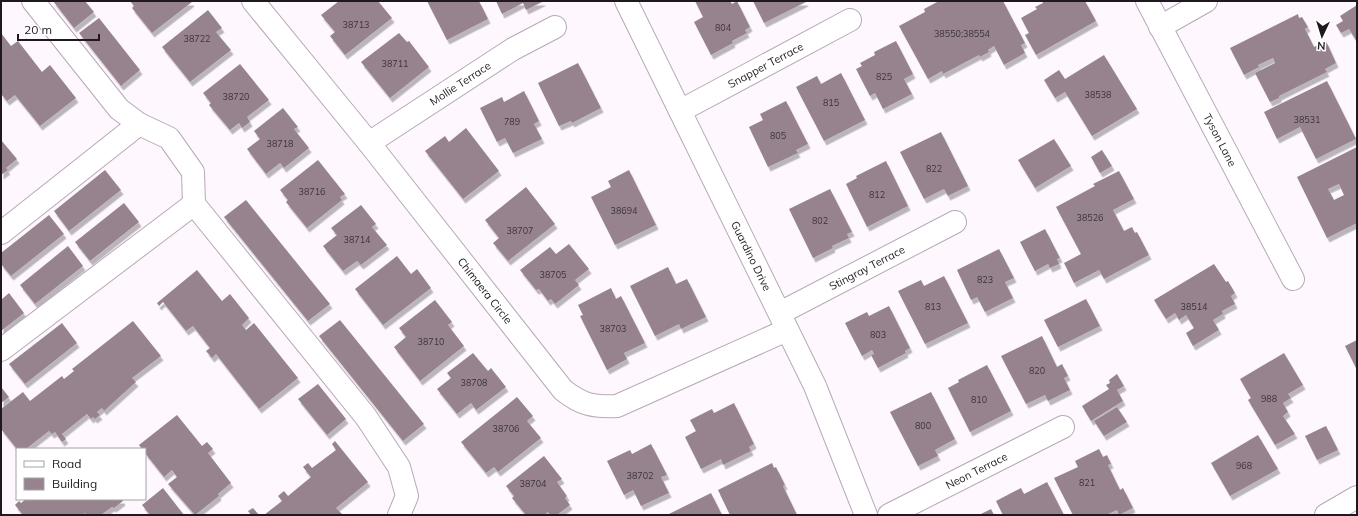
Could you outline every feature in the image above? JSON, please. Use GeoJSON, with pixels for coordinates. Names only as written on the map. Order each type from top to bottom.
{"type":"FeatureCollection","features":[{"type":"Feature","properties":{"kind":"street"},"geometry":{"type":"LineString","coordinates":[[33,1],[119,109],[139,124],[169,138],[193,172],[194,204],[366,417],[399,467],[407,496],[399,515]]}},
{"type":"Feature","properties":{"kind":"street","name":"Chimaera Circle"},"geometry":{"type":"LineString","coordinates":[[253,1],[369,143],[563,390],[577,401],[596,407],[617,406],[783,321]]}},
{"type":"Feature","properties":{"kind":"street","name":"Guardino Drive"},"geometry":{"type":"LineString","coordinates":[[626,1],[815,386],[861,513]]}},
{"type":"Feature","properties":{"kind":"street","name":"Tyson Lane"},"geometry":{"type":"LineString","coordinates":[[1147,1],[1293,279]]}},
{"type":"Feature","properties":{"kind":"street"},"geometry":{"type":"LineString","coordinates":[[1160,27],[1206,1]]}},
{"type":"Feature","properties":{"kind":"street","name":"Snapper Terrace"},"geometry":{"type":"LineString","coordinates":[[680,111],[850,20]]}},
{"type":"Feature","properties":{"kind":"street","name":"Mollie Terrace"},"geometry":{"type":"LineString","coordinates":[[369,143],[513,49],[555,27]]}},
{"type":"Feature","properties":{"kind":"street"},"geometry":{"type":"LineString","coordinates":[[1,233],[139,124]]}},
{"type":"Feature","properties":{"kind":"street"},"geometry":{"type":"LineString","coordinates":[[1,350],[194,204]]}},
{"type":"Feature","properties":{"kind":"street","name":"Stingray Terrace"},"geometry":{"type":"LineString","coordinates":[[783,321],[955,222]]}},
{"type":"Feature","properties":{"kind":"street","name":"Neon Terrace"},"geometry":{"type":"LineString","coordinates":[[889,515],[1063,427]]}},
{"type":"Feature","properties":{"kind":"street"},"geometry":{"type":"LineString","coordinates":[[1326,515],[1357,497]]}},
{"type":"Feature","properties":{"kind":"building"},"geometry":{"type":"Polygon","coordinates":[[[53,1],[85,1],[94,12],[74,28],[53,1]]]}},
{"type":"Feature","properties":{"kind":"building"},"geometry":{"type":"Polygon","coordinates":[[[130,1],[192,2],[152,33],[132,8],[134,6],[130,1]]]}},
{"type":"Feature","properties":{"kind":"building"},"geometry":{"type":"Polygon","coordinates":[[[339,1],[378,1],[392,18],[345,55],[330,36],[335,32],[321,15],[339,1]]]}},
{"type":"Feature","properties":{"kind":"building"},"geometry":{"type":"Polygon","coordinates":[[[427,1],[479,1],[488,19],[447,40],[427,1]]]}},
{"type":"Feature","properties":{"kind":"building"},"geometry":{"type":"Polygon","coordinates":[[[496,1],[544,1],[526,10],[523,3],[502,14],[496,1]]]}},
{"type":"Feature","properties":{"kind":"building"},"geometry":{"type":"Polygon","coordinates":[[[695,1],[730,1],[732,4],[737,1],[750,27],[745,30],[747,33],[732,41],[733,43],[711,55],[694,22],[703,17],[695,1]]]}},
{"type":"Feature","properties":{"kind":"building"},"geometry":{"type":"Polygon","coordinates":[[[753,1],[805,1],[806,2],[764,23],[753,1]]]}},
{"type":"Feature","properties":{"kind":"building"},"geometry":{"type":"Polygon","coordinates":[[[939,1],[1003,1],[1025,43],[1021,45],[1025,53],[1004,65],[994,46],[988,50],[989,52],[980,57],[979,55],[943,74],[942,71],[928,79],[899,26],[925,12],[924,9],[939,1]]]}},
{"type":"Feature","properties":{"kind":"building"},"geometry":{"type":"Polygon","coordinates":[[[1042,1],[1085,1],[1096,21],[1036,55],[1025,35],[1029,33],[1021,18],[1037,9],[1035,7],[1043,3],[1042,1]]]}},
{"type":"Feature","properties":{"kind":"building"},"geometry":{"type":"Polygon","coordinates":[[[1357,5],[1357,42],[1349,29],[1341,33],[1336,25],[1343,21],[1340,16],[1357,5]]]}},
{"type":"Feature","properties":{"kind":"building"},"geometry":{"type":"Polygon","coordinates":[[[208,10],[222,28],[216,32],[231,50],[190,82],[162,47],[208,10]]]}},
{"type":"Feature","properties":{"kind":"building"},"geometry":{"type":"Polygon","coordinates":[[[1298,14],[1299,18],[1302,17],[1308,27],[1305,29],[1314,47],[1326,41],[1336,63],[1325,69],[1327,72],[1270,102],[1255,73],[1275,63],[1273,58],[1258,65],[1259,67],[1244,75],[1230,48],[1298,14]]]}},
{"type":"Feature","properties":{"kind":"building"},"geometry":{"type":"Polygon","coordinates":[[[99,18],[140,70],[121,86],[79,33],[99,18]]]}},
{"type":"Feature","properties":{"kind":"building"},"geometry":{"type":"Polygon","coordinates":[[[1,33],[11,46],[18,41],[42,72],[50,65],[76,98],[40,126],[15,95],[7,101],[1,94],[1,33]]]}},
{"type":"Feature","properties":{"kind":"building"},"geometry":{"type":"Polygon","coordinates":[[[399,33],[407,42],[409,41],[429,67],[390,98],[361,62],[399,33]]]}},
{"type":"Feature","properties":{"kind":"building"},"geometry":{"type":"Polygon","coordinates":[[[896,41],[913,74],[904,79],[912,94],[883,109],[875,93],[870,96],[856,69],[862,66],[860,63],[875,55],[874,52],[896,41]]]}},
{"type":"Feature","properties":{"kind":"building"},"geometry":{"type":"Polygon","coordinates":[[[1104,55],[1137,109],[1092,136],[1065,92],[1055,98],[1044,80],[1059,70],[1065,79],[1104,55]]]}},
{"type":"Feature","properties":{"kind":"building"},"geometry":{"type":"Polygon","coordinates":[[[578,63],[601,108],[572,123],[571,121],[559,126],[538,83],[578,63]]]}},
{"type":"Feature","properties":{"kind":"building"},"geometry":{"type":"Polygon","coordinates":[[[240,64],[269,100],[247,117],[250,122],[242,128],[239,123],[230,130],[209,105],[211,103],[203,93],[240,64]]]}},
{"type":"Feature","properties":{"kind":"building"},"geometry":{"type":"Polygon","coordinates":[[[841,73],[865,120],[824,141],[796,87],[817,76],[821,84],[841,73]]]}},
{"type":"Feature","properties":{"kind":"building"},"geometry":{"type":"Polygon","coordinates":[[[1327,81],[1356,139],[1316,159],[1300,127],[1277,139],[1264,112],[1327,81]]]}},
{"type":"Feature","properties":{"kind":"building"},"geometry":{"type":"Polygon","coordinates":[[[524,91],[539,121],[534,124],[542,139],[513,153],[505,138],[497,142],[480,108],[502,97],[504,102],[524,91]]]}},
{"type":"Feature","properties":{"kind":"building"},"geometry":{"type":"Polygon","coordinates":[[[786,101],[808,144],[796,150],[798,153],[768,167],[749,127],[763,120],[760,114],[786,101]]]}},
{"type":"Feature","properties":{"kind":"building"},"geometry":{"type":"Polygon","coordinates":[[[283,108],[298,127],[294,129],[309,148],[284,168],[280,163],[266,174],[247,149],[260,139],[254,131],[283,108]]]}},
{"type":"Feature","properties":{"kind":"building"},"geometry":{"type":"Polygon","coordinates":[[[466,128],[499,171],[463,199],[425,151],[445,136],[449,142],[466,128]]]}},
{"type":"Feature","properties":{"kind":"building"},"geometry":{"type":"Polygon","coordinates":[[[941,132],[968,186],[948,196],[944,189],[924,199],[900,152],[941,132]]]}},
{"type":"Feature","properties":{"kind":"building"},"geometry":{"type":"Polygon","coordinates":[[[1054,139],[1071,166],[1035,188],[1018,160],[1054,139]]]}},
{"type":"Feature","properties":{"kind":"building"},"geometry":{"type":"Polygon","coordinates":[[[1,140],[17,159],[6,168],[8,170],[1,175],[1,140]]]}},
{"type":"Feature","properties":{"kind":"building"},"geometry":{"type":"Polygon","coordinates":[[[1357,147],[1357,223],[1327,238],[1297,177],[1357,147]],[[1339,184],[1328,189],[1334,200],[1344,195],[1339,184]]]}},
{"type":"Feature","properties":{"kind":"building"},"geometry":{"type":"Polygon","coordinates":[[[1102,150],[1112,166],[1100,173],[1091,157],[1102,150]]]}},
{"type":"Feature","properties":{"kind":"building"},"geometry":{"type":"Polygon","coordinates":[[[318,160],[345,194],[340,197],[342,200],[307,228],[286,202],[288,200],[280,190],[318,160]]]}},
{"type":"Feature","properties":{"kind":"building"},"geometry":{"type":"Polygon","coordinates":[[[886,161],[908,206],[867,227],[846,184],[857,178],[856,176],[886,161]]]}},
{"type":"Feature","properties":{"kind":"building"},"geometry":{"type":"Polygon","coordinates":[[[105,170],[121,190],[69,231],[54,211],[105,170]]]}},
{"type":"Feature","properties":{"kind":"building"},"geometry":{"type":"Polygon","coordinates":[[[629,170],[656,225],[615,245],[591,197],[611,187],[608,181],[629,170]]]}},
{"type":"Feature","properties":{"kind":"building"},"geometry":{"type":"Polygon","coordinates":[[[1119,171],[1134,199],[1113,210],[1124,231],[1132,227],[1135,233],[1137,232],[1149,255],[1104,279],[1099,270],[1074,283],[1064,263],[1081,254],[1056,207],[1095,186],[1093,184],[1119,171]]]}},
{"type":"Feature","properties":{"kind":"building"},"geometry":{"type":"Polygon","coordinates":[[[526,187],[555,224],[508,261],[493,243],[499,238],[485,220],[526,187]]]}},
{"type":"Feature","properties":{"kind":"building"},"geometry":{"type":"Polygon","coordinates":[[[830,189],[852,232],[847,234],[849,238],[832,246],[833,248],[813,258],[789,209],[830,189]]]}},
{"type":"Feature","properties":{"kind":"building"},"geometry":{"type":"Polygon","coordinates":[[[246,200],[330,304],[308,321],[224,217],[246,200]]]}},
{"type":"Feature","properties":{"kind":"building"},"geometry":{"type":"Polygon","coordinates":[[[124,203],[139,222],[90,261],[75,242],[124,203]]]}},
{"type":"Feature","properties":{"kind":"building"},"geometry":{"type":"Polygon","coordinates":[[[361,205],[376,224],[372,227],[387,245],[361,265],[357,261],[343,271],[323,246],[337,235],[331,228],[361,205]]]}},
{"type":"Feature","properties":{"kind":"building"},"geometry":{"type":"Polygon","coordinates":[[[49,215],[64,234],[11,276],[1,264],[1,253],[49,215]]]}},
{"type":"Feature","properties":{"kind":"building"},"geometry":{"type":"Polygon","coordinates":[[[1045,229],[1060,258],[1057,259],[1059,264],[1050,268],[1048,264],[1035,271],[1020,242],[1045,229]]]}},
{"type":"Feature","properties":{"kind":"building"},"geometry":{"type":"Polygon","coordinates":[[[569,244],[589,269],[575,280],[579,285],[555,304],[551,299],[548,301],[539,289],[536,290],[520,270],[550,247],[556,254],[569,244]]]}},
{"type":"Feature","properties":{"kind":"building"},"geometry":{"type":"Polygon","coordinates":[[[68,246],[83,266],[35,304],[20,285],[68,246]]]}},
{"type":"Feature","properties":{"kind":"building"},"geometry":{"type":"Polygon","coordinates":[[[999,249],[1014,278],[1005,282],[1013,298],[985,312],[977,297],[971,300],[957,270],[999,249]]]}},
{"type":"Feature","properties":{"kind":"building"},"geometry":{"type":"Polygon","coordinates":[[[397,256],[411,274],[417,269],[431,288],[383,325],[355,289],[397,256]]]}},
{"type":"Feature","properties":{"kind":"building"},"geometry":{"type":"Polygon","coordinates":[[[1214,264],[1226,282],[1228,281],[1235,293],[1231,296],[1235,304],[1222,311],[1223,314],[1213,320],[1219,330],[1193,346],[1186,333],[1194,328],[1186,315],[1179,320],[1175,313],[1166,319],[1154,300],[1214,264]]]}},
{"type":"Feature","properties":{"kind":"building"},"geometry":{"type":"Polygon","coordinates":[[[668,267],[676,284],[687,279],[706,317],[681,329],[679,324],[655,336],[630,286],[668,267]]]}},
{"type":"Feature","properties":{"kind":"building"},"geometry":{"type":"Polygon","coordinates":[[[197,270],[222,301],[230,294],[249,318],[242,325],[246,330],[254,323],[298,378],[259,409],[216,354],[212,358],[206,351],[210,348],[193,326],[186,331],[163,302],[159,306],[157,303],[197,270]]]}},
{"type":"Feature","properties":{"kind":"building"},"geometry":{"type":"Polygon","coordinates":[[[944,276],[968,323],[925,344],[898,291],[921,280],[924,286],[944,276]]]}},
{"type":"Feature","properties":{"kind":"building"},"geometry":{"type":"Polygon","coordinates":[[[611,288],[616,299],[621,296],[645,343],[624,353],[627,359],[607,370],[580,316],[583,315],[578,305],[611,288]]]}},
{"type":"Feature","properties":{"kind":"building"},"geometry":{"type":"Polygon","coordinates":[[[9,293],[24,313],[1,331],[1,300],[9,293]]]}},
{"type":"Feature","properties":{"kind":"building"},"geometry":{"type":"Polygon","coordinates":[[[1086,299],[1100,326],[1058,347],[1044,320],[1086,299]]]}},
{"type":"Feature","properties":{"kind":"building"},"geometry":{"type":"Polygon","coordinates":[[[435,300],[452,322],[448,325],[464,346],[420,381],[394,347],[406,337],[399,328],[435,300]]]}},
{"type":"Feature","properties":{"kind":"building"},"geometry":{"type":"Polygon","coordinates":[[[889,306],[910,348],[905,351],[906,353],[878,368],[871,355],[874,354],[872,350],[862,356],[845,323],[867,312],[869,316],[889,306]]]}},
{"type":"Feature","properties":{"kind":"building"},"geometry":{"type":"Polygon","coordinates":[[[340,320],[424,424],[403,441],[319,336],[340,320]]]}},
{"type":"Feature","properties":{"kind":"building"},"geometry":{"type":"Polygon","coordinates":[[[133,321],[161,356],[132,378],[136,382],[104,411],[102,408],[97,412],[100,415],[95,419],[93,417],[91,419],[87,414],[62,434],[66,439],[62,442],[55,432],[52,434],[49,431],[27,448],[16,448],[1,429],[1,409],[23,392],[30,401],[62,376],[64,379],[74,371],[72,369],[133,321]]]}},
{"type":"Feature","properties":{"kind":"building"},"geometry":{"type":"Polygon","coordinates":[[[62,323],[77,343],[25,384],[9,364],[62,323]]]}},
{"type":"Feature","properties":{"kind":"building"},"geometry":{"type":"Polygon","coordinates":[[[1042,336],[1057,367],[1062,364],[1068,376],[1064,378],[1070,390],[1048,401],[1045,395],[1026,404],[1001,356],[1042,336]]]}},
{"type":"Feature","properties":{"kind":"building"},"geometry":{"type":"Polygon","coordinates":[[[1357,340],[1357,370],[1345,346],[1357,340]]]}},
{"type":"Feature","properties":{"kind":"building"},"geometry":{"type":"Polygon","coordinates":[[[473,353],[488,371],[491,368],[506,387],[476,410],[471,403],[457,414],[437,389],[451,378],[447,373],[473,353]]]}},
{"type":"Feature","properties":{"kind":"building"},"geometry":{"type":"Polygon","coordinates":[[[1284,353],[1303,385],[1288,394],[1291,398],[1283,403],[1288,412],[1283,416],[1295,434],[1275,445],[1248,400],[1251,398],[1240,379],[1284,353]]]}},
{"type":"Feature","properties":{"kind":"building"},"geometry":{"type":"Polygon","coordinates":[[[987,365],[1011,411],[970,432],[948,388],[959,382],[958,380],[987,365]]]}},
{"type":"Feature","properties":{"kind":"building"},"geometry":{"type":"Polygon","coordinates":[[[1117,374],[1124,386],[1117,390],[1123,401],[1091,421],[1082,406],[1109,389],[1106,385],[1110,383],[1109,380],[1117,374]]]}},
{"type":"Feature","properties":{"kind":"building"},"geometry":{"type":"Polygon","coordinates":[[[318,384],[346,419],[327,435],[298,399],[318,384]]]}},
{"type":"Feature","properties":{"kind":"building"},"geometry":{"type":"Polygon","coordinates":[[[1,387],[9,397],[1,403],[1,387]]]}},
{"type":"Feature","properties":{"kind":"building"},"geometry":{"type":"Polygon","coordinates":[[[931,392],[955,439],[935,450],[938,456],[918,466],[890,412],[931,392]]]}},
{"type":"Feature","properties":{"kind":"building"},"geometry":{"type":"Polygon","coordinates":[[[517,397],[533,416],[527,421],[541,438],[498,472],[494,467],[486,473],[461,442],[517,397]]]}},
{"type":"Feature","properties":{"kind":"building"},"geometry":{"type":"Polygon","coordinates":[[[734,403],[754,444],[749,447],[751,451],[723,465],[721,459],[701,469],[685,437],[696,431],[690,420],[712,409],[714,413],[734,403]]]}},
{"type":"Feature","properties":{"kind":"building"},"geometry":{"type":"Polygon","coordinates":[[[1117,407],[1127,422],[1104,436],[1094,421],[1117,407]]]}},
{"type":"Feature","properties":{"kind":"building"},"geometry":{"type":"Polygon","coordinates":[[[177,415],[202,446],[207,442],[213,449],[208,453],[231,483],[218,494],[219,496],[195,515],[168,484],[177,477],[172,470],[164,477],[146,454],[146,448],[141,448],[139,445],[177,415]]]}},
{"type":"Feature","properties":{"kind":"building"},"geometry":{"type":"Polygon","coordinates":[[[1326,426],[1338,450],[1317,460],[1305,436],[1326,426]]]}},
{"type":"Feature","properties":{"kind":"building"},"geometry":{"type":"Polygon","coordinates":[[[1258,435],[1278,469],[1230,496],[1211,463],[1258,435]]]}},
{"type":"Feature","properties":{"kind":"building"},"geometry":{"type":"Polygon","coordinates":[[[335,441],[368,482],[336,508],[343,515],[264,515],[282,501],[278,496],[284,491],[288,496],[311,477],[303,467],[308,463],[312,468],[336,450],[332,444],[335,441]]]}},
{"type":"Feature","properties":{"kind":"building"},"geometry":{"type":"Polygon","coordinates":[[[651,444],[667,475],[661,477],[669,493],[641,506],[633,490],[624,495],[607,461],[630,450],[632,454],[651,444]]]}},
{"type":"Feature","properties":{"kind":"building"},"geometry":{"type":"Polygon","coordinates":[[[1099,449],[1103,457],[1107,455],[1111,464],[1108,465],[1120,490],[1123,488],[1133,508],[1119,515],[1117,510],[1106,515],[1073,515],[1054,478],[1078,467],[1075,461],[1099,449]]]}},
{"type":"Feature","properties":{"kind":"building"},"geometry":{"type":"Polygon","coordinates":[[[544,456],[562,479],[557,482],[567,496],[565,498],[570,505],[557,515],[550,515],[548,512],[544,515],[526,515],[512,498],[514,496],[506,486],[544,456]]]}},
{"type":"Feature","properties":{"kind":"building"},"geometry":{"type":"Polygon","coordinates":[[[772,463],[774,468],[776,467],[785,485],[783,486],[797,515],[730,515],[718,490],[772,463]]]}},
{"type":"Feature","properties":{"kind":"building"},"geometry":{"type":"Polygon","coordinates":[[[1047,482],[1064,515],[1003,515],[996,501],[1021,488],[1024,494],[1047,482]]]}},
{"type":"Feature","properties":{"kind":"building"},"geometry":{"type":"Polygon","coordinates":[[[163,488],[184,515],[150,515],[142,505],[163,488]]]}},
{"type":"Feature","properties":{"kind":"building"},"geometry":{"type":"Polygon","coordinates":[[[711,493],[722,515],[667,515],[711,493]]]}},
{"type":"Feature","properties":{"kind":"building"},"geometry":{"type":"Polygon","coordinates":[[[25,500],[123,501],[101,515],[86,515],[85,513],[82,515],[23,515],[15,505],[19,501],[21,503],[25,500]]]}},
{"type":"Feature","properties":{"kind":"building"},"geometry":{"type":"Polygon","coordinates":[[[253,508],[259,515],[251,515],[248,511],[253,508]]]}},
{"type":"Feature","properties":{"kind":"building"},"geometry":{"type":"Polygon","coordinates":[[[991,509],[994,515],[979,515],[991,509]]]}}]}
